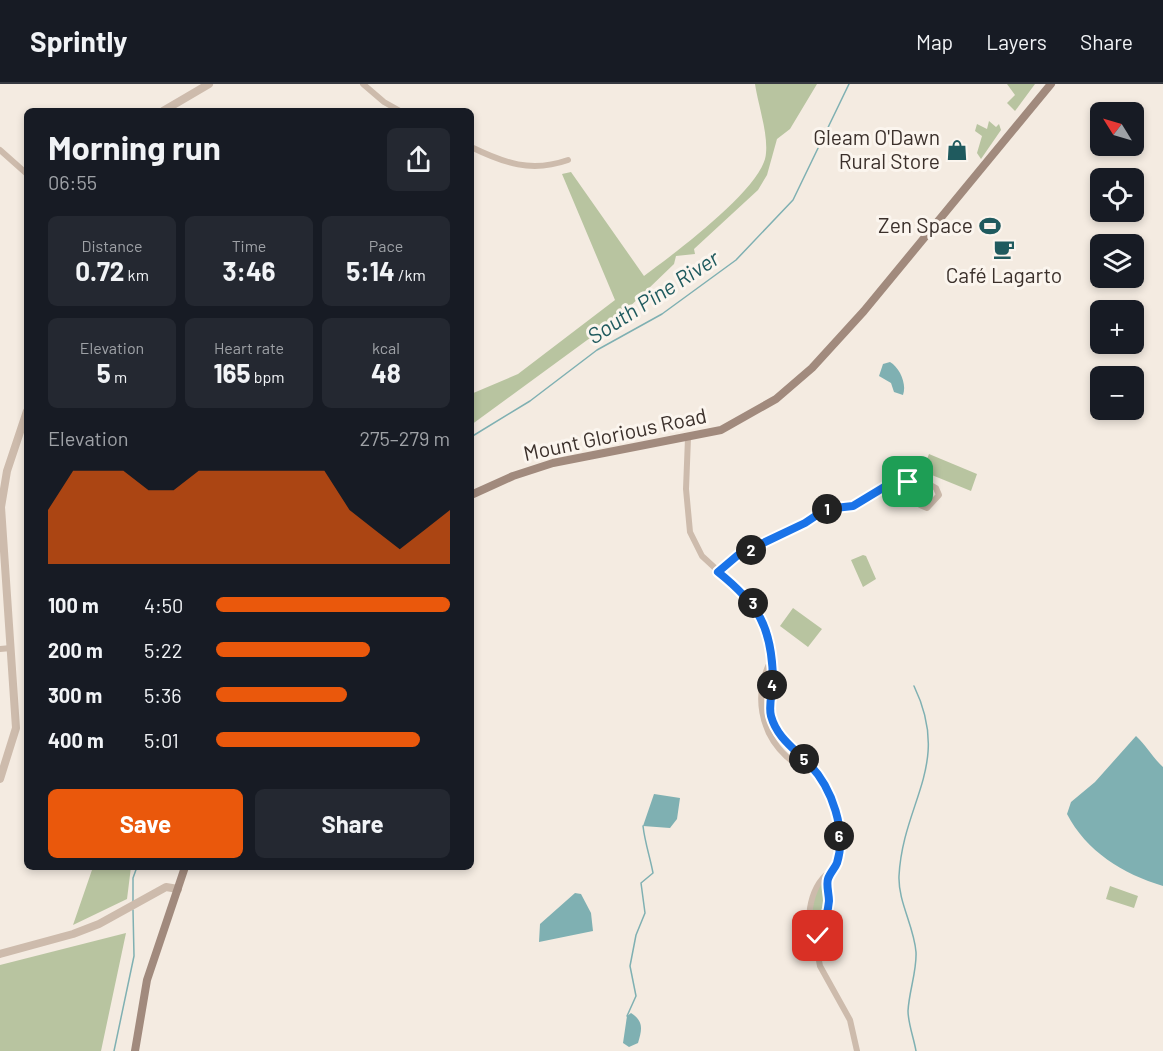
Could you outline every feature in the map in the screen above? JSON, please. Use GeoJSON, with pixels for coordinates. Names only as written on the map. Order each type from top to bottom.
{"type":"FeatureCollection","features":[{"type":"Feature","properties":{"kind":"main road","name":"Mount Glorious Road"},"geometry":{"type":"LineString","coordinates":[[474,494],[515,475],[553,463],[721,430],[776,399],[812,368],[864,311],[952,201],[1051,84]]}},
{"type":"Feature","properties":{"kind":"main road"},"geometry":{"type":"LineString","coordinates":[[135,1051],[147,980],[184,870]]}},
{"type":"Feature","properties":{"kind":"street"},"geometry":{"type":"LineString","coordinates":[[168,108],[209,84]]}},
{"type":"Feature","properties":{"kind":"street"},"geometry":{"type":"LineString","coordinates":[[363,84],[395,108]]}},
{"type":"Feature","properties":{"kind":"street"},"geometry":{"type":"LineString","coordinates":[[474,148],[503,162],[523,167],[545,166],[568,160]]}},
{"type":"Feature","properties":{"kind":"street"},"geometry":{"type":"LineString","coordinates":[[0,150],[24,171]]}},
{"type":"Feature","properties":{"kind":"street"},"geometry":{"type":"LineString","coordinates":[[0,779],[16,728],[1,507],[7,471],[24,420]]}},
{"type":"Feature","properties":{"kind":"street"},"geometry":{"type":"LineString","coordinates":[[688,438],[686,489],[690,532],[702,556],[753,603],[763,620],[770,640],[773,678],[770,714],[781,735],[819,777],[830,795],[838,820],[840,844],[837,863],[827,881],[829,900],[826,921],[818,936],[817,950],[820,966],[850,1020],[857,1051]]}},
{"type":"Feature","properties":{"kind":"street"},"geometry":{"type":"LineString","coordinates":[[718,572],[738,555],[786,533],[826,509],[853,506],[891,483],[908,482],[927,483],[936,488],[939,495],[927,508],[920,505],[908,482]]}},
{"type":"Feature","properties":{"kind":"street"},"geometry":{"type":"LineString","coordinates":[[0,649],[11,648]]}},
{"type":"Feature","properties":{"kind":"street"},"geometry":{"type":"LineString","coordinates":[[770,662],[762,680],[761,708],[773,740],[787,758],[819,777]]}},
{"type":"Feature","properties":{"kind":"street"},"geometry":{"type":"LineString","coordinates":[[773,740],[781,735]]}},
{"type":"Feature","properties":{"kind":"street"},"geometry":{"type":"LineString","coordinates":[[817,950],[811,941],[809,913],[819,882],[832,872]]}},
{"type":"Feature","properties":{"kind":"street"},"geometry":{"type":"LineString","coordinates":[[0,954],[73,934],[99,924],[166,887],[178,889]]}},
{"type":"Feature","properties":{"kind":"green space"},"geometry":{"type":"Polygon","coordinates":[[[755,84],[817,84],[790,129],[777,139],[767,175],[758,190],[694,249],[695,254],[676,256],[674,264],[620,316],[474,423],[474,393],[518,374],[615,300],[562,174],[571,172],[644,276],[715,219],[750,184],[762,167],[766,153],[766,137],[755,84]]]}},
{"type":"Feature","properties":{"kind":"green space"},"geometry":{"type":"Polygon","coordinates":[[[1007,84],[1035,84],[1015,111],[1007,103],[1015,95],[1007,84]]]}},
{"type":"Feature","properties":{"kind":"green space"},"geometry":{"type":"Polygon","coordinates":[[[989,121],[996,127],[999,124],[1001,130],[981,159],[977,153],[982,136],[975,131],[977,124],[987,129],[989,121]]]}},
{"type":"Feature","properties":{"kind":"green space"},"geometry":{"type":"Polygon","coordinates":[[[929,454],[977,474],[971,491],[922,471],[929,454]]]}},
{"type":"Feature","properties":{"kind":"green space"},"geometry":{"type":"Polygon","coordinates":[[[866,556],[876,579],[863,587],[851,560],[866,556]]]}},
{"type":"Feature","properties":{"kind":"green space"},"geometry":{"type":"Polygon","coordinates":[[[793,608],[822,629],[808,647],[780,626],[793,608]]]}},
{"type":"Feature","properties":{"kind":"green space"},"geometry":{"type":"Polygon","coordinates":[[[92,870],[131,870],[127,899],[73,925],[92,870]]]}},
{"type":"Feature","properties":{"kind":"green space"},"geometry":{"type":"Polygon","coordinates":[[[827,881],[829,900],[817,950],[811,934],[810,916],[819,882],[827,881]]]}},
{"type":"Feature","properties":{"kind":"green space"},"geometry":{"type":"Polygon","coordinates":[[[1110,886],[1138,896],[1134,908],[1106,899],[1110,886]]]}},
{"type":"Feature","properties":{"kind":"green space"},"geometry":{"type":"Polygon","coordinates":[[[126,933],[101,1051],[0,1051],[0,965],[126,933]]]}},
{"type":"Feature","properties":{"kind":"water"},"geometry":{"type":"Polygon","coordinates":[[[890,362],[902,377],[903,395],[894,392],[891,383],[879,376],[883,364],[890,362]]]}},
{"type":"Feature","properties":{"kind":"water"},"geometry":{"type":"Polygon","coordinates":[[[1136,736],[1163,767],[1163,886],[1120,868],[1095,850],[1084,839],[1067,814],[1071,802],[1095,782],[1136,736]]]}},
{"type":"Feature","properties":{"kind":"water"},"geometry":{"type":"Polygon","coordinates":[[[654,794],[680,798],[677,819],[670,828],[643,826],[654,794]]]}},
{"type":"Feature","properties":{"kind":"water"},"geometry":{"type":"Polygon","coordinates":[[[575,893],[581,894],[591,913],[593,931],[539,942],[540,924],[575,893]]]}},
{"type":"Feature","properties":{"kind":"water"},"geometry":{"type":"Polygon","coordinates":[[[631,1013],[638,1019],[641,1030],[638,1043],[629,1047],[623,1043],[627,1016],[631,1013]]]}},
{"type":"Feature","properties":{"kind":"waterway","name":"South Pine River"},"geometry":{"type":"LineString","coordinates":[[474,435],[530,401],[597,350],[662,314],[736,260],[793,200],[849,84]]}},
{"type":"Feature","properties":{"kind":"waterway"},"geometry":{"type":"LineString","coordinates":[[914,686],[924,714],[928,738],[927,761],[902,850],[899,886],[915,942],[915,966],[908,1011],[916,1051]]}},
{"type":"Feature","properties":{"kind":"waterway"},"geometry":{"type":"LineString","coordinates":[[627,1016],[636,996],[630,966],[636,935],[645,913],[641,883],[653,873],[643,826]]}},
{"type":"Feature","properties":{"kind":"waterway","name":"South Pine River"},"geometry":{"type":"LineString","coordinates":[[133,902],[133,878],[136,870]]}},
{"type":"Feature","properties":{"kind":"waterway","name":"South Pine River"},"geometry":{"type":"LineString","coordinates":[[114,1051],[134,956],[133,910]]}},
{"type":"Feature","properties":{"kind":"place","name":"Gleam O'Dawn Rural Store"},"geometry":{"type":"Point","coordinates":[957,150]}},
{"type":"Feature","properties":{"kind":"place","name":"Zen Space"},"geometry":{"type":"Point","coordinates":[990,226]}},
{"type":"Feature","properties":{"kind":"place","name":"Café Lagarto"},"geometry":{"type":"Point","coordinates":[1004,249]}},
{"type":"Feature","properties":{"kind":"route"},"geometry":{"type":"LineString","coordinates":[[818,936],[826,921],[829,900],[827,881],[837,863],[840,844],[838,820],[830,795],[819,777],[811,765],[786,743],[776,729],[770,714],[773,678],[770,640],[763,620],[753,603],[718,572],[738,555],[805,523],[826,509],[853,506],[891,483],[908,482]]}}]}
